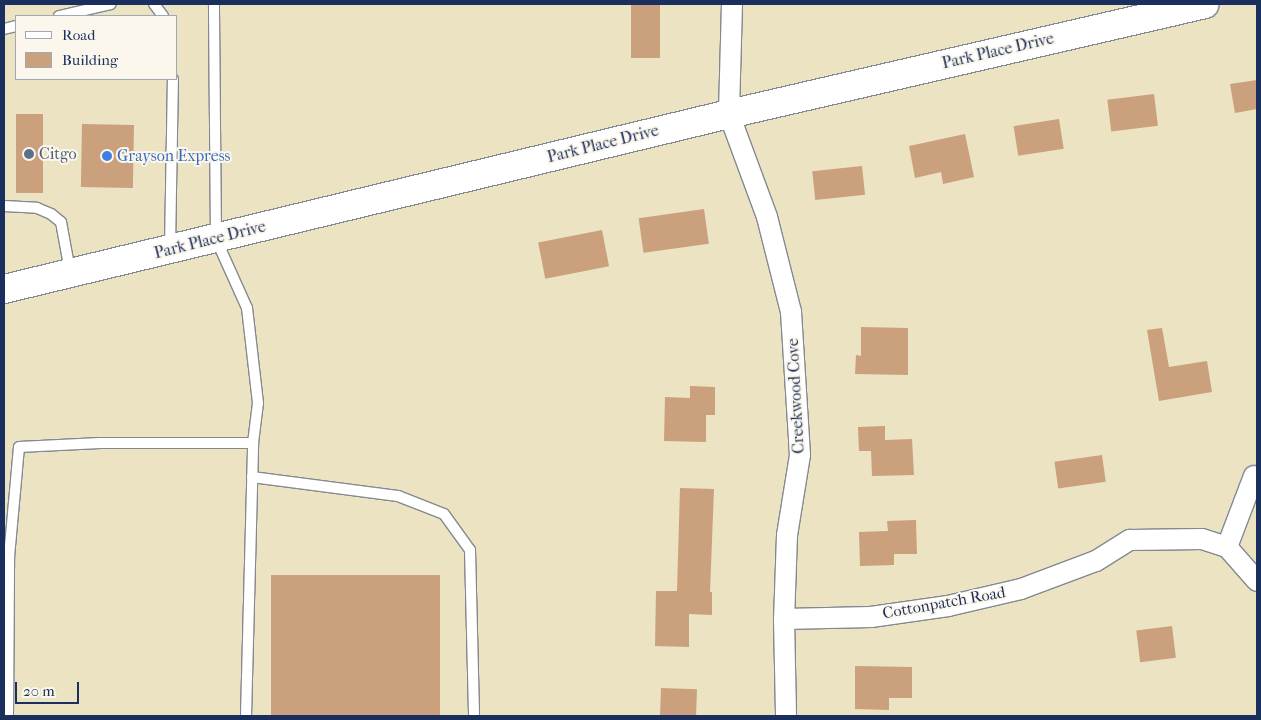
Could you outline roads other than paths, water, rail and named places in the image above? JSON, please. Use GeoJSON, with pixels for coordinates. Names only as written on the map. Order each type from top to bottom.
{"type":"FeatureCollection","features":[{"type":"Feature","properties":{"kind":"street"},"geometry":{"type":"LineString","coordinates":[[729,114],[732,4]]}},
{"type":"Feature","properties":{"kind":"street","name":"Park Place Drive"},"geometry":{"type":"LineString","coordinates":[[4,289],[1175,7],[1204,4]]}},
{"type":"Feature","properties":{"kind":"street","name":"Creekwood Cove"},"geometry":{"type":"LineString","coordinates":[[729,114],[768,217],[791,312],[800,456],[787,535],[784,619],[786,716]]}},
{"type":"Feature","properties":{"kind":"street"},"geometry":{"type":"LineString","coordinates":[[1254,476],[1227,547],[1257,581]]}},
{"type":"Feature","properties":{"kind":"street","name":"Cottonpatch Road"},"geometry":{"type":"LineString","coordinates":[[784,619],[870,616],[948,606],[1020,589],[1096,561],[1130,540],[1202,539],[1227,547]]}},
{"type":"Feature","properties":{"kind":"lane"},"geometry":{"type":"LineString","coordinates":[[63,15],[111,4]]}},
{"type":"Feature","properties":{"kind":"lane"},"geometry":{"type":"LineString","coordinates":[[154,4],[162,15]]}},
{"type":"Feature","properties":{"kind":"lane"},"geometry":{"type":"LineString","coordinates":[[214,4],[216,239],[247,308],[258,403],[253,443],[246,716]]}},
{"type":"Feature","properties":{"kind":"lane"},"geometry":{"type":"LineString","coordinates":[[170,250],[173,80]]}},
{"type":"Feature","properties":{"kind":"lane"},"geometry":{"type":"LineString","coordinates":[[4,206],[37,208],[51,214],[61,222],[71,274]]}},
{"type":"Feature","properties":{"kind":"lane"},"geometry":{"type":"LineString","coordinates":[[8,716],[6,557],[19,447],[100,443],[253,443]]}},
{"type":"Feature","properties":{"kind":"lane"},"geometry":{"type":"LineString","coordinates":[[252,477],[398,496],[444,514],[470,550],[474,716]]}},
{"type":"Feature","properties":{"kind":"place","name":"Citgo"},"geometry":{"type":"Point","coordinates":[29,154]}},
{"type":"Feature","properties":{"kind":"place","name":"Grayson Express"},"geometry":{"type":"Point","coordinates":[107,156]}}]}
